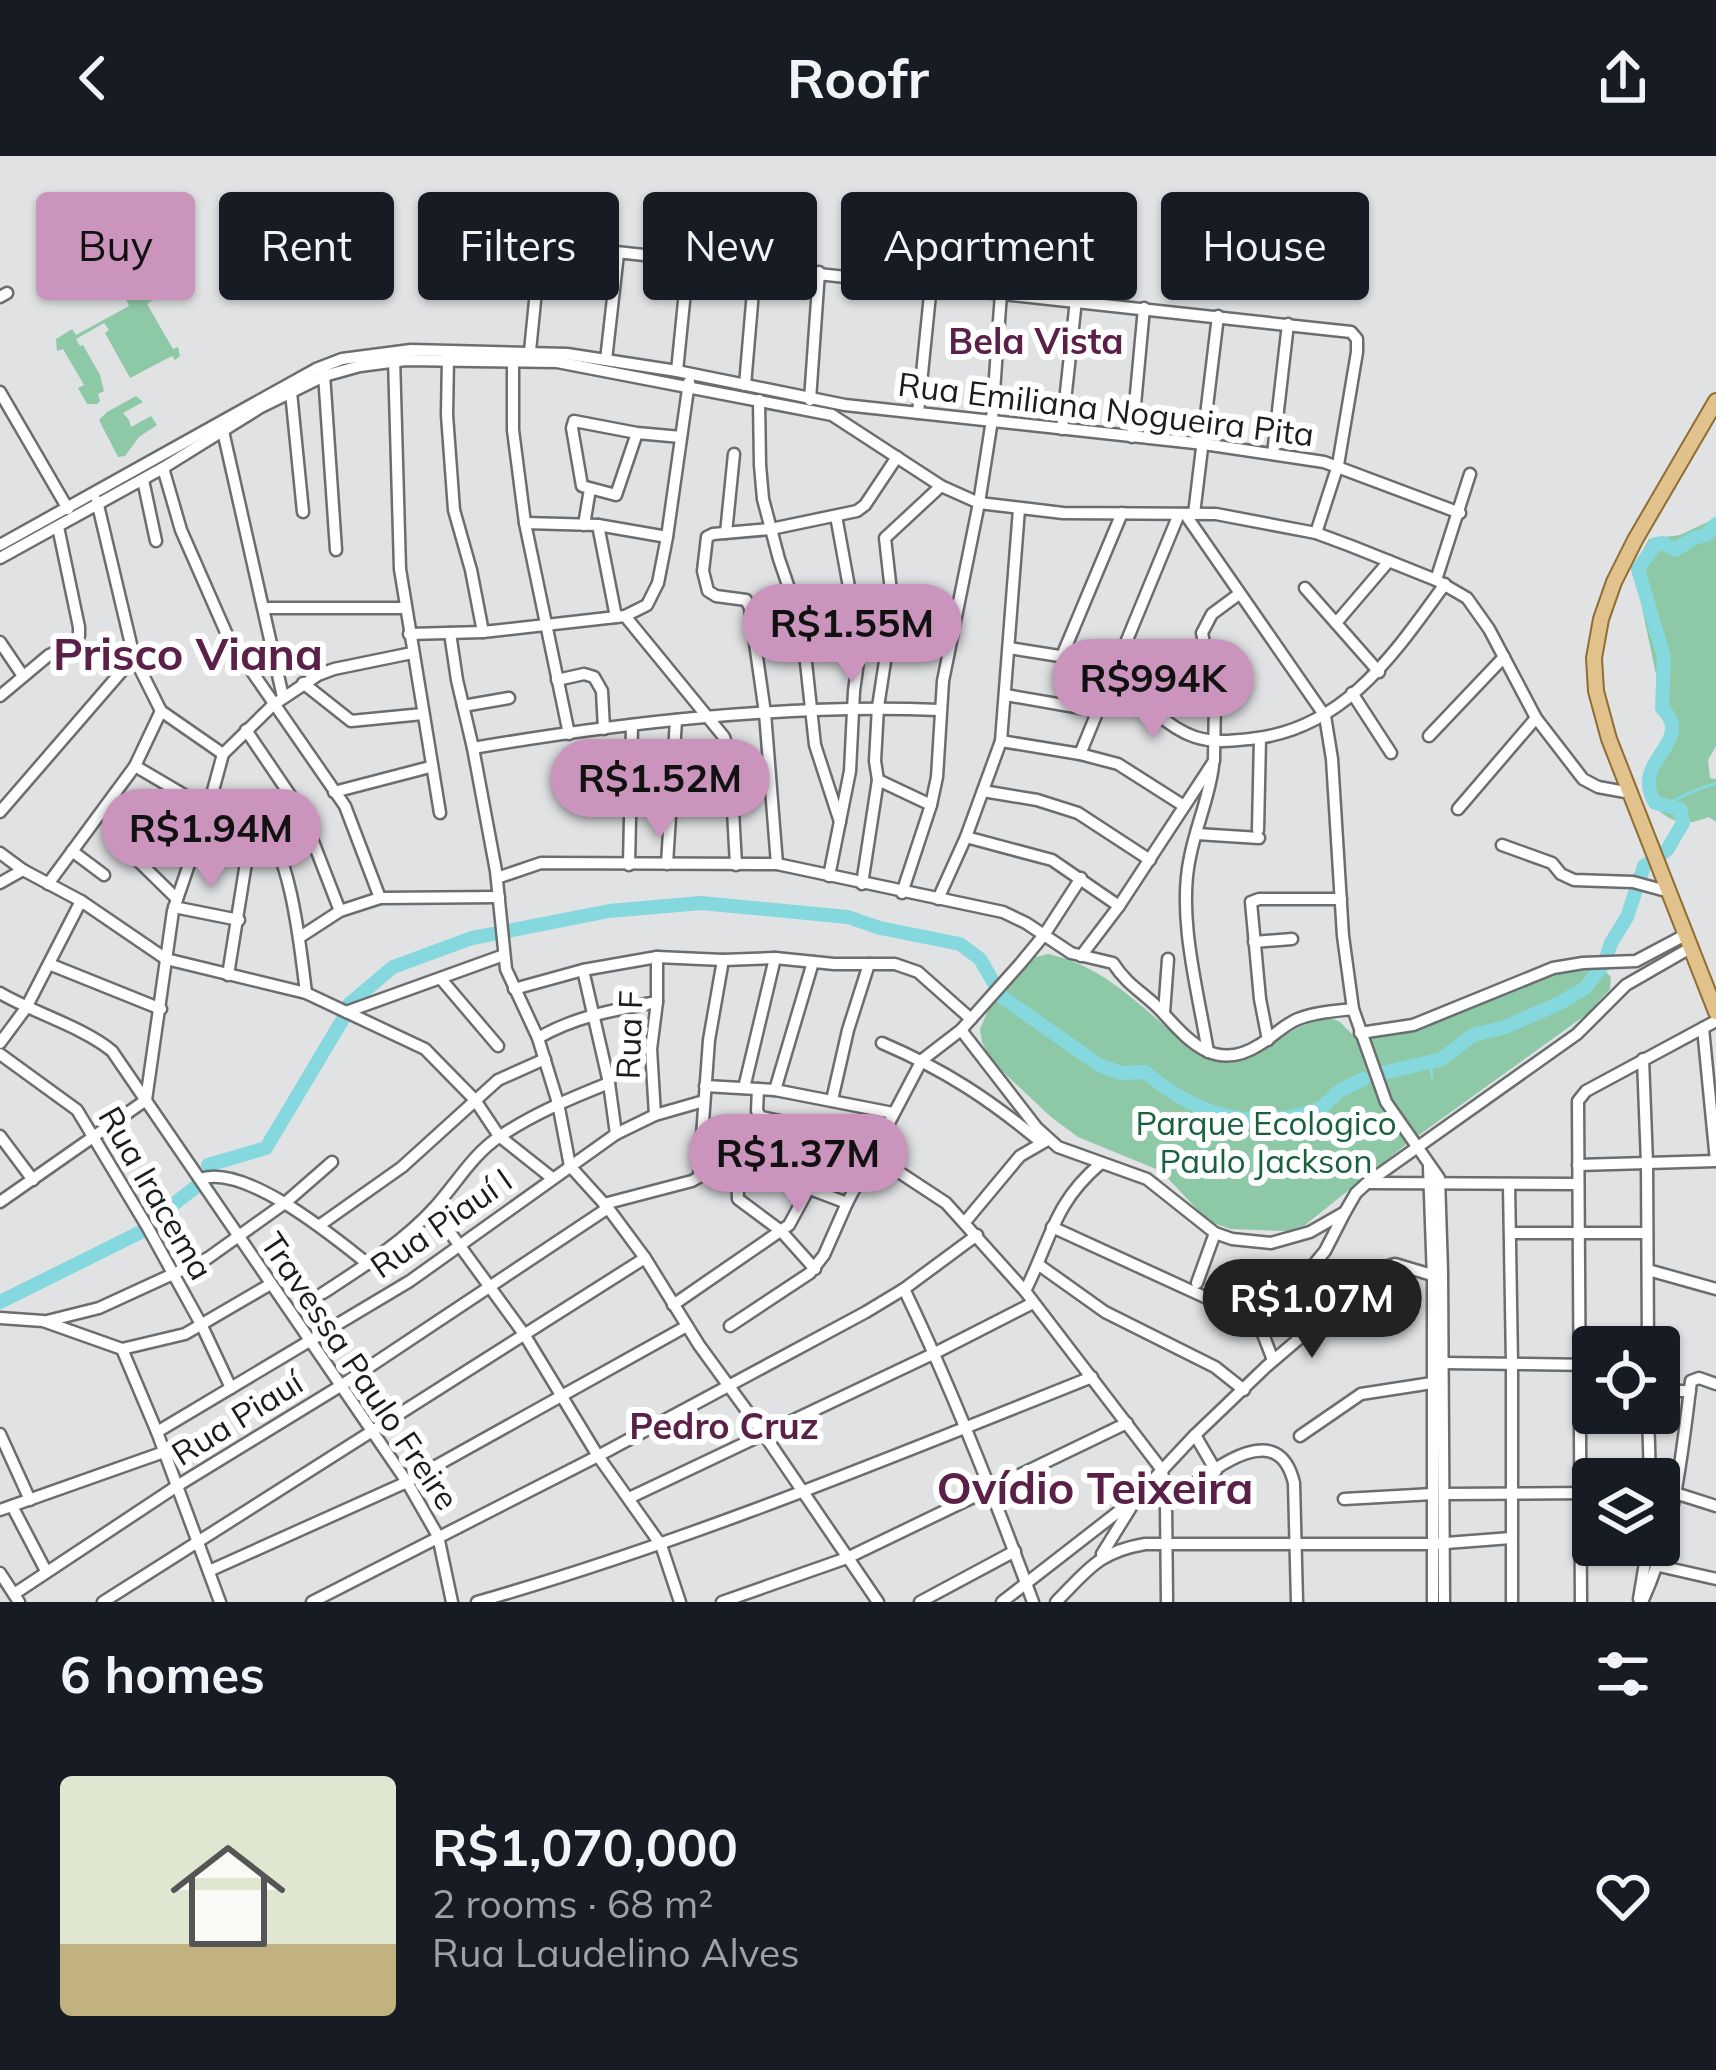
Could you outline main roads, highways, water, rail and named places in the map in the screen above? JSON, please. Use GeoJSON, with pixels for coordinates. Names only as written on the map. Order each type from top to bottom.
{"type":"FeatureCollection","features":[{"type":"Feature","properties":{"kind":"main road"},"geometry":{"type":"LineString","coordinates":[[1716,401],[1614,582],[1594,658],[1600,710],[1716,1017]]}},
{"type":"Feature","properties":{"kind":"waterway"},"geometry":{"type":"LineString","coordinates":[[1383,1073],[1442,1059],[1473,1035],[1558,1004],[1585,988],[1604,964],[1644,866],[1667,850],[1683,823],[1680,809],[1655,803],[1649,787],[1650,774],[1672,732],[1662,708],[1664,657],[1638,569],[1656,544],[1675,550],[1706,535],[1716,524]]}},
{"type":"Feature","properties":{"kind":"waterway"},"geometry":{"type":"LineString","coordinates":[[1664,805],[1716,784]]}},
{"type":"Feature","properties":{"kind":"waterway"},"geometry":{"type":"LineString","coordinates":[[508,931],[609,911],[701,903],[848,917],[960,944],[980,959],[1002,997],[1099,1065],[1121,1073],[1145,1072],[1204,1109],[1246,1119],[1291,1117],[1325,1105],[1363,1079]]}},
{"type":"Feature","properties":{"kind":"waterway"},"geometry":{"type":"LineString","coordinates":[[349,1004],[393,967],[493,934]]}},
{"type":"Feature","properties":{"kind":"waterway"},"geometry":{"type":"LineString","coordinates":[[208,1165],[266,1148],[343,1019]]}},
{"type":"Feature","properties":{"kind":"waterway"},"geometry":{"type":"LineString","coordinates":[[1431,1062],[1432,1077]]}},
{"type":"Feature","properties":{"kind":"waterway"},"geometry":{"type":"LineString","coordinates":[[152,1221],[197,1186]]}},
{"type":"Feature","properties":{"kind":"waterway"},"geometry":{"type":"LineString","coordinates":[[0,1302],[145,1230]]}},
{"type":"Feature","properties":{"kind":"district","name":"Bela Vista"},"geometry":{"type":"Point","coordinates":[1036,341]}},
{"type":"Feature","properties":{"kind":"district","name":"Prisco Viana"},"geometry":{"type":"Point","coordinates":[188,654]}},
{"type":"Feature","properties":{"kind":"district","name":"Pedro Cruz"},"geometry":{"type":"Point","coordinates":[724,1426]}},
{"type":"Feature","properties":{"kind":"district","name":"Ovídio Teixeira"},"geometry":{"type":"Point","coordinates":[1095,1488]}},
{"type":"Feature","properties":{"kind":"park label","name":"Parque Ecologico Paulo Jackson"},"geometry":{"type":"Point","coordinates":[1266,1142]}}]}
